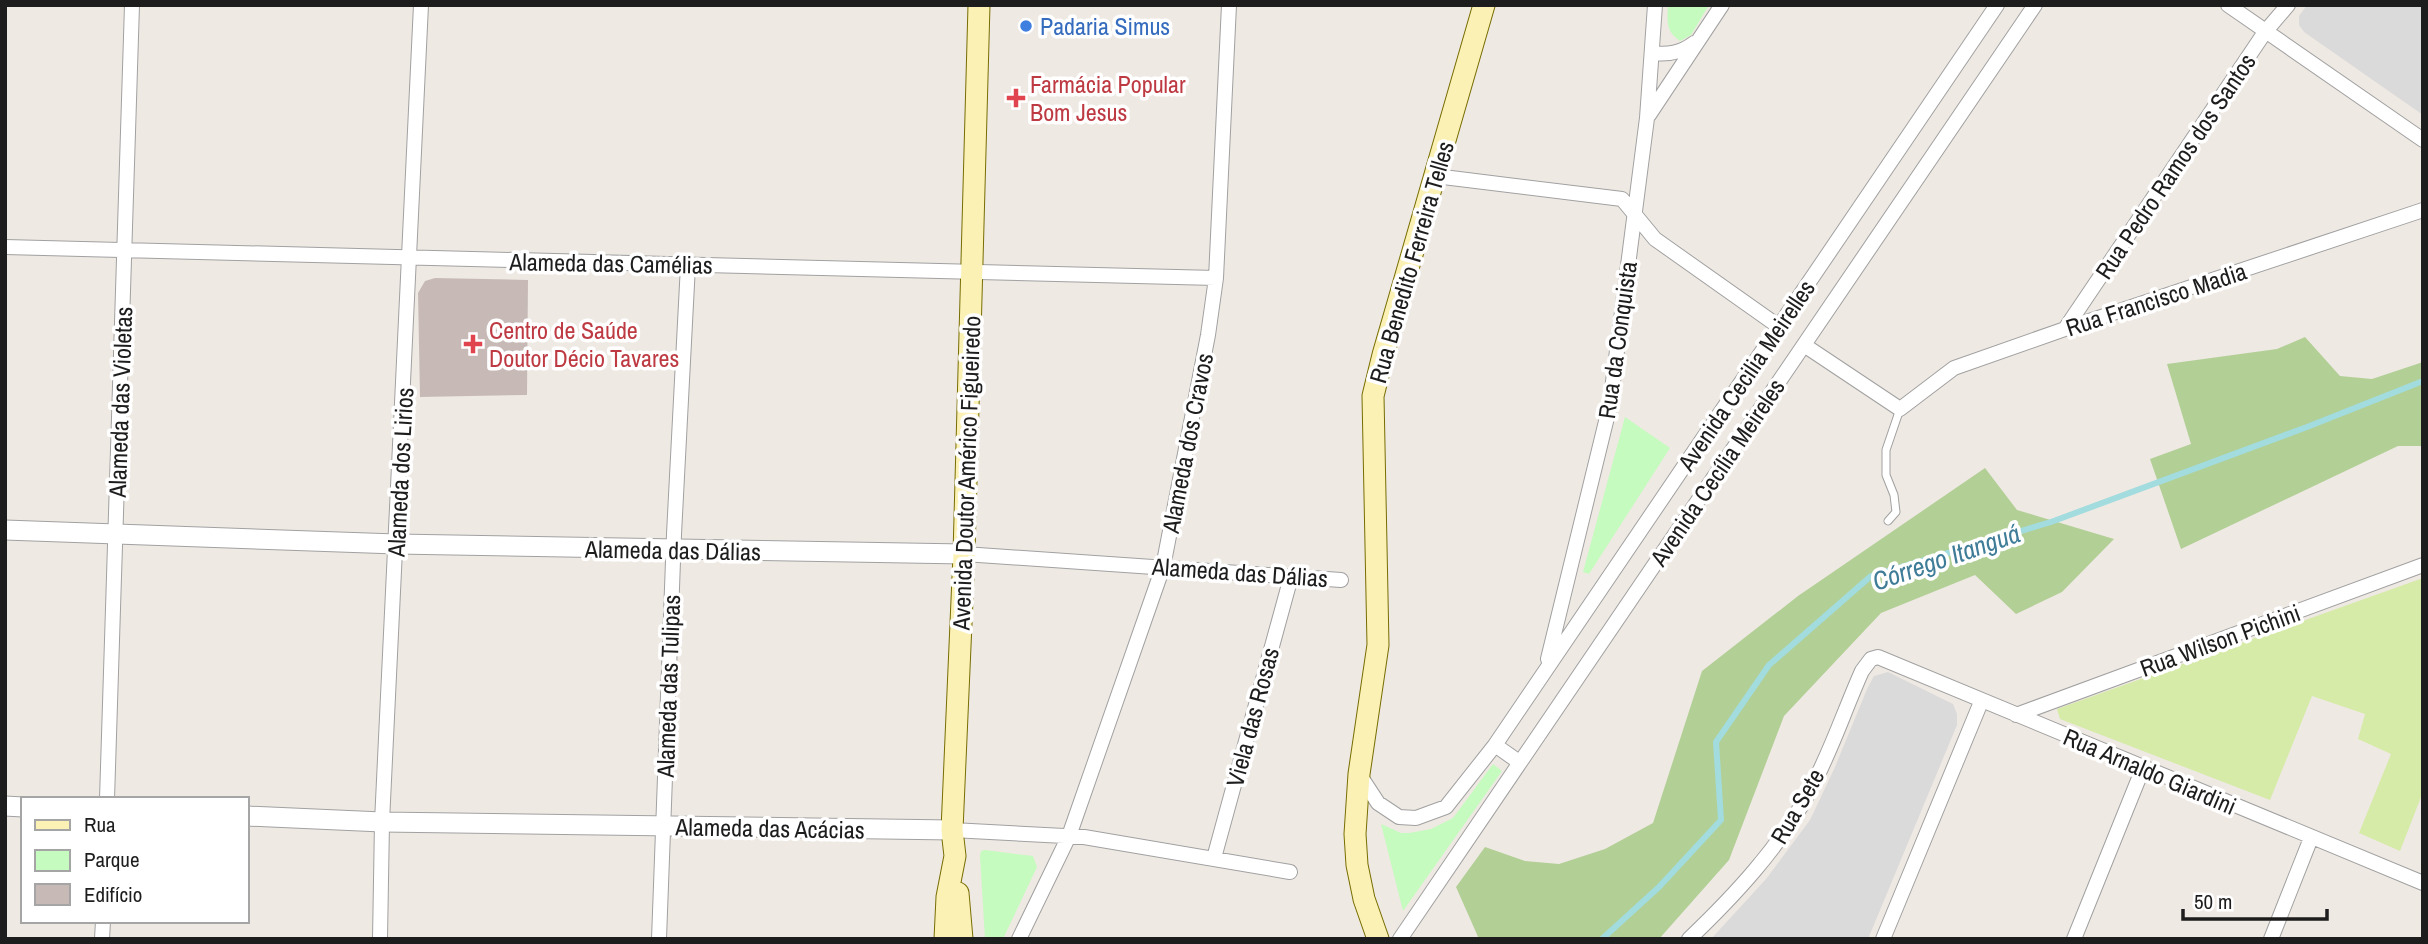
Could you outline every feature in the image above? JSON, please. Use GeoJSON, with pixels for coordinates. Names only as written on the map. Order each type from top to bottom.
{"type":"FeatureCollection","features":[{"type":"Feature","properties":{"kind":"main road","name":"Avenida Doutor Américo Figueiredo"},"geometry":{"type":"LineString","coordinates":[[945,939],[947,897],[955,856],[952,830],[964,554],[979,5]]}},
{"type":"Feature","properties":{"kind":"main road","name":"Rua Benedito Ferreira Telles"},"geometry":{"type":"LineString","coordinates":[[1378,939],[1364,899],[1357,865],[1355,834],[1359,774],[1378,645],[1373,396],[1484,5]]}},
{"type":"Feature","properties":{"kind":"main road"},"geometry":{"type":"LineString","coordinates":[[955,856],[962,939]]}},
{"type":"Feature","properties":{"kind":"street","name":"Alameda das Violetas"},"geometry":{"type":"LineString","coordinates":[[107,797],[132,5]]}},
{"type":"Feature","properties":{"kind":"street","name":"Alameda dos Lirios"},"geometry":{"type":"LineString","coordinates":[[380,939],[382,822],[421,5]]}},
{"type":"Feature","properties":{"kind":"street","name":"Alameda dos Cravos"},"geometry":{"type":"LineString","coordinates":[[1019,939],[1069,836],[1163,567],[1209,335],[1216,278],[1229,5]]}},
{"type":"Feature","properties":{"kind":"street","name":"Rua da Conquista"},"geometry":{"type":"LineString","coordinates":[[1545,670],[1610,405],[1647,118],[1655,5]]}},
{"type":"Feature","properties":{"kind":"street"},"geometry":{"type":"LineString","coordinates":[[1647,118],[1722,5]]}},
{"type":"Feature","properties":{"kind":"street","name":"Avenida Cecilia Meirelles"},"geometry":{"type":"LineString","coordinates":[[1359,774],[1378,803],[1399,817],[1416,818],[1446,807],[1495,745],[1997,5]]}},
{"type":"Feature","properties":{"kind":"street","name":"Avenida Cecília Meireles"},"geometry":{"type":"LineString","coordinates":[[1401,939],[2035,5]]}},
{"type":"Feature","properties":{"kind":"street"},"geometry":{"type":"LineString","coordinates":[[2228,5],[2423,140]]}},
{"type":"Feature","properties":{"kind":"street","name":"Rua Pedro Ramos dos Santos"},"geometry":{"type":"LineString","coordinates":[[2064,329],[2265,32],[2288,5]]}},
{"type":"Feature","properties":{"kind":"street"},"geometry":{"type":"LineString","coordinates":[[1652,53],[1675,53],[1686,49],[1700,38]]}},
{"type":"Feature","properties":{"kind":"street"},"geometry":{"type":"LineString","coordinates":[[1435,176],[1622,199],[1655,239],[1778,326]]}},
{"type":"Feature","properties":{"kind":"street","name":"Rua Francisco Madia"},"geometry":{"type":"LineString","coordinates":[[1900,409],[1954,368],[2423,210]]}},
{"type":"Feature","properties":{"kind":"street","name":"Alameda das Camélias"},"geometry":{"type":"LineString","coordinates":[[5,247],[1216,278]]}},
{"type":"Feature","properties":{"kind":"street","name":"Alameda das Tulipas"},"geometry":{"type":"LineString","coordinates":[[659,939],[673,550],[688,265]]}},
{"type":"Feature","properties":{"kind":"street"},"geometry":{"type":"LineString","coordinates":[[1804,345],[1900,409]]}},
{"type":"Feature","properties":{"kind":"street","name":"Alameda das Dálias"},"geometry":{"type":"LineString","coordinates":[[5,530],[396,544],[964,554],[1341,580]]}},
{"type":"Feature","properties":{"kind":"street","name":"Rua Wilson Pichini"},"geometry":{"type":"LineString","coordinates":[[2016,715],[2423,565]]}},
{"type":"Feature","properties":{"kind":"street","name":"Viela das Rosas"},"geometry":{"type":"LineString","coordinates":[[1214,858],[1291,577]]}},
{"type":"Feature","properties":{"kind":"street","name":"Rua Arnaldo Giardini"},"geometry":{"type":"LineString","coordinates":[[1878,657],[1981,702],[2423,883]]}},
{"type":"Feature","properties":{"kind":"street","name":"Rua Sete"},"geometry":{"type":"LineString","coordinates":[[1689,939],[1716,913],[1788,828],[1810,792],[1862,671],[1871,659],[1878,657]]}},
{"type":"Feature","properties":{"kind":"street"},"geometry":{"type":"LineString","coordinates":[[1883,939],[1981,702]]}},
{"type":"Feature","properties":{"kind":"street"},"geometry":{"type":"LineString","coordinates":[[1495,745],[1519,762]]}},
{"type":"Feature","properties":{"kind":"street"},"geometry":{"type":"LineString","coordinates":[[2074,939],[2143,768]]}},
{"type":"Feature","properties":{"kind":"street","name":"Alameda das Acácias"},"geometry":{"type":"LineString","coordinates":[[248,816],[382,822],[952,830],[1069,836],[1290,872]]}},
{"type":"Feature","properties":{"kind":"street"},"geometry":{"type":"LineString","coordinates":[[2271,939],[2311,838]]}},
{"type":"Feature","properties":{"kind":"lane"},"geometry":{"type":"LineString","coordinates":[[1888,521],[1896,512],[1894,495],[1886,475],[1886,450],[1900,409]]}},
{"type":"Feature","properties":{"kind":"shaded area"},"geometry":{"type":"Polygon","coordinates":[[[2307,5],[2423,5],[2423,115],[2304,32],[2299,25],[2299,16],[2307,5]]]}},
{"type":"Feature","properties":{"kind":"shaded area"},"geometry":{"type":"Polygon","coordinates":[[[1888,672],[1953,704],[1957,725],[1868,939],[1711,939],[1766,879],[1810,820],[1867,689],[1874,676],[1888,672]]]}},
{"type":"Feature","properties":{"kind":"green space"},"geometry":{"type":"Polygon","coordinates":[[[1668,5],[1709,5],[1691,35],[1680,41],[1668,26],[1668,5]]]}},
{"type":"Feature","properties":{"kind":"green space"},"geometry":{"type":"Polygon","coordinates":[[[2305,337],[2340,376],[2372,379],[2423,362],[2423,446],[2398,446],[2181,549],[2150,459],[2191,444],[2167,364],[2277,349],[2305,337]]]}},
{"type":"Feature","properties":{"kind":"green space"},"geometry":{"type":"Polygon","coordinates":[[[1625,417],[1670,448],[1589,574],[1583,572],[1625,417]]]}},
{"type":"Feature","properties":{"kind":"green space"},"geometry":{"type":"Polygon","coordinates":[[[1985,468],[2017,510],[2114,539],[2062,592],[2016,614],[1975,575],[1881,613],[1784,716],[1729,860],[1659,939],[1479,939],[1456,887],[1485,847],[1525,861],[1559,864],[1605,849],[1653,823],[1702,671],[1798,596],[1985,468]]]}},
{"type":"Feature","properties":{"kind":"green space"},"geometry":{"type":"Polygon","coordinates":[[[2423,578],[2423,792],[2400,851],[2359,833],[2391,754],[2358,739],[2365,714],[2312,696],[2270,800],[2060,719],[2057,709],[2423,578]]]}},
{"type":"Feature","properties":{"kind":"green space"},"geometry":{"type":"Polygon","coordinates":[[[1493,764],[1502,771],[1403,911],[1381,824],[1401,833],[1409,833],[1431,829],[1453,818],[1493,764]]]}},
{"type":"Feature","properties":{"kind":"green space"},"geometry":{"type":"Polygon","coordinates":[[[981,851],[1033,856],[1037,867],[1003,939],[985,939],[980,856],[981,851]]]}},
{"type":"Feature","properties":{"kind":"building","name":"Centro de Saúde Doutor Décio Tavares"},"geometry":{"type":"Polygon","coordinates":[[[435,278],[528,280],[527,395],[420,397],[418,293],[425,281],[435,278]]]}},
{"type":"Feature","properties":{"kind":"waterway","name":"Córrego Itanguá"},"geometry":{"type":"LineString","coordinates":[[1602,939],[1659,887],[1721,820],[1716,742],[1769,665],[1871,576],[2051,522],[2423,381]]}},
{"type":"Feature","properties":{"kind":"place","name":"Padaria Simus"},"geometry":{"type":"Point","coordinates":[1026,26]}},
{"type":"Feature","properties":{"kind":"place","name":"Farmácia Popular Bom Jesus"},"geometry":{"type":"Point","coordinates":[1016,98]}},
{"type":"Feature","properties":{"kind":"place","name":"Centro de Saúde Doutor Décio Tavares"},"geometry":{"type":"Point","coordinates":[473,344]}}]}
